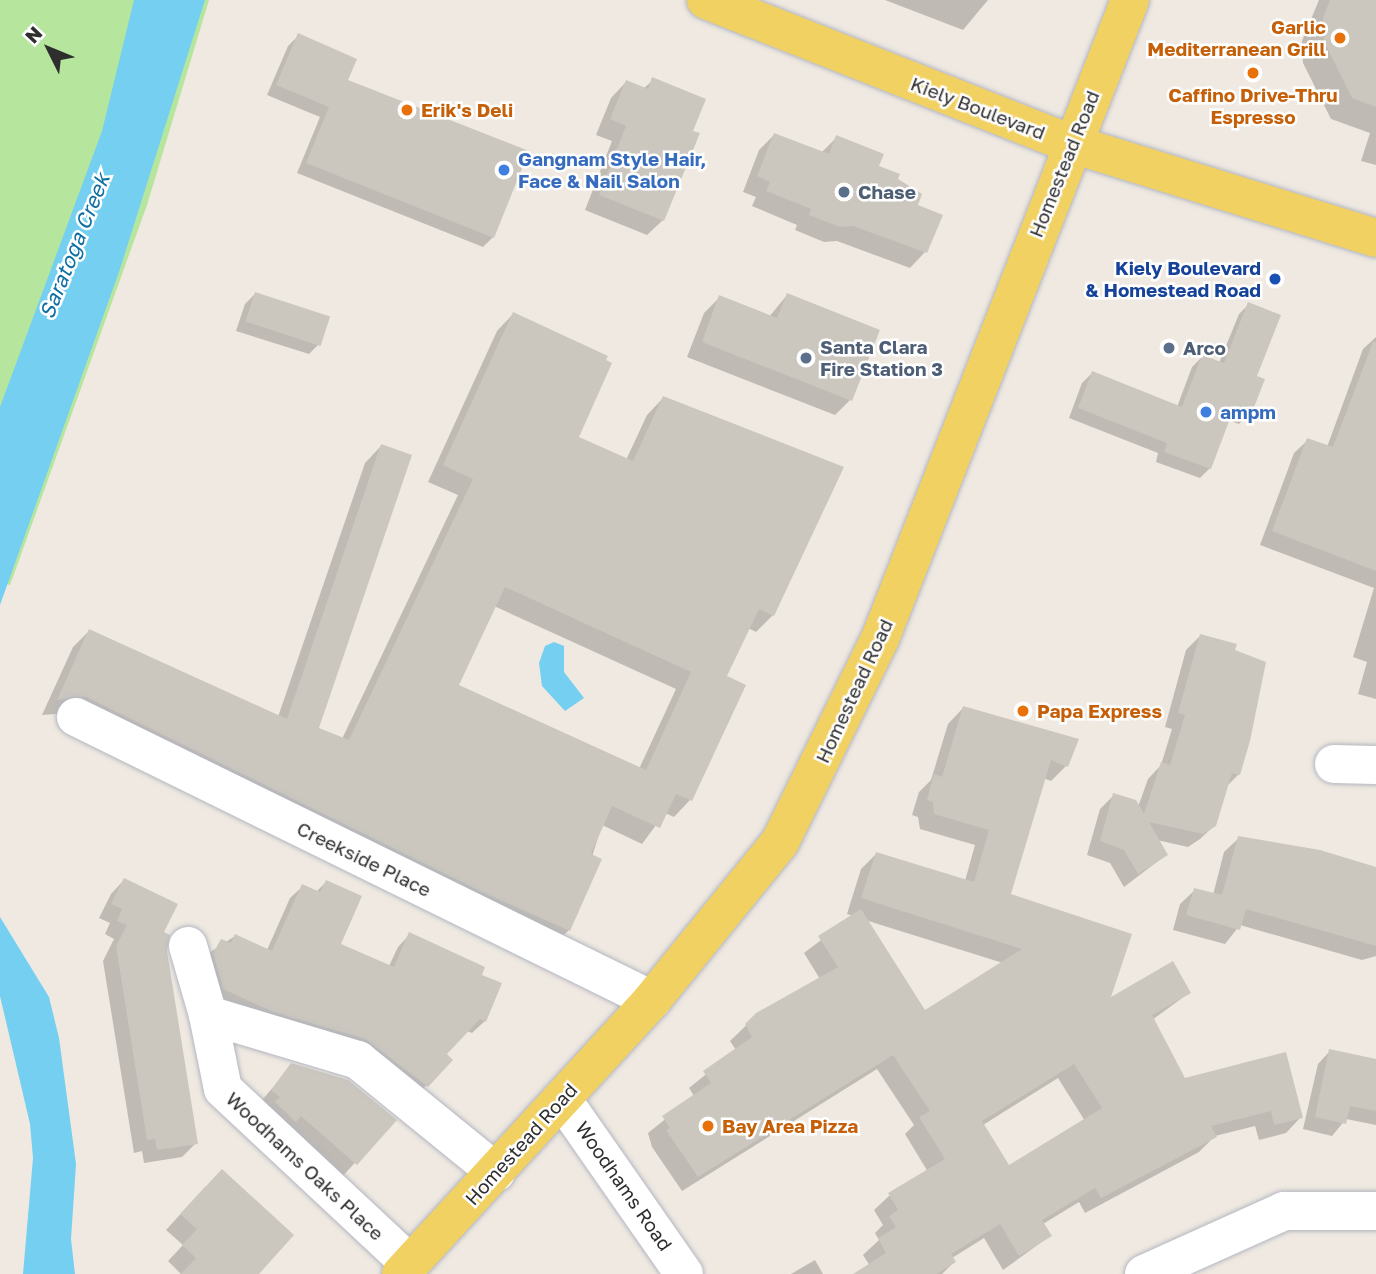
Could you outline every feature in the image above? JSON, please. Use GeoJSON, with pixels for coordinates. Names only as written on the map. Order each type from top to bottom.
{"type":"FeatureCollection","features":[{"type":"Feature","properties":{"kind":"main road","name":"Kiely Boulevard"},"geometry":{"type":"LineString","coordinates":[[706,0],[1072,144],[1376,238]]}},
{"type":"Feature","properties":{"kind":"main road","name":"Homestead Road"},"geometry":{"type":"LineString","coordinates":[[405,1269],[652,1000],[780,842],[827,752],[880,639],[1130,0]]}},
{"type":"Feature","properties":{"kind":"street","name":"Creekside Place"},"geometry":{"type":"LineString","coordinates":[[76,717],[652,1000]]}},
{"type":"Feature","properties":{"kind":"street"},"geometry":{"type":"LineString","coordinates":[[1334,764],[1376,765]]}},
{"type":"Feature","properties":{"kind":"street","name":"Woodhams Oaks Place"},"geometry":{"type":"LineString","coordinates":[[188,946],[208,1016],[223,1090],[405,1269]]}},
{"type":"Feature","properties":{"kind":"street"},"geometry":{"type":"LineString","coordinates":[[208,1016],[358,1060],[496,1172]]}},
{"type":"Feature","properties":{"kind":"street","name":"Woodhams Road"},"geometry":{"type":"LineString","coordinates":[[562,1099],[684,1274]]}},
{"type":"Feature","properties":{"kind":"street"},"geometry":{"type":"LineString","coordinates":[[1159,1270],[1284,1211],[1376,1212]]}},
{"type":"Feature","properties":{"kind":"green space"},"geometry":{"type":"Polygon","coordinates":[[[0,0],[209,0],[147,205],[10,585],[0,583],[0,0]]]}},
{"type":"Feature","properties":{"kind":"water","name":"Saratoga Creek"},"geometry":{"type":"Polygon","coordinates":[[[134,0],[205,0],[120,269],[0,605],[0,407],[102,131],[134,0]]]}},
{"type":"Feature","properties":{"kind":"water"},"geometry":{"type":"Polygon","coordinates":[[[554,642],[564,646],[564,672],[584,698],[565,711],[542,686],[539,663],[545,646],[554,642]]]}},
{"type":"Feature","properties":{"kind":"water"},"geometry":{"type":"Polygon","coordinates":[[[0,917],[49,997],[59,1038],[76,1164],[71,1239],[75,1274],[23,1274],[33,1158],[30,1124],[0,996],[0,917]]]}},
{"type":"Feature","properties":{"kind":"building"},"geometry":{"type":"Polygon","coordinates":[[[1330,0],[1376,0],[1376,107],[1352,98],[1324,41],[1323,18],[1330,0]]]}},
{"type":"Feature","properties":{"kind":"building"},"geometry":{"type":"Polygon","coordinates":[[[298,33],[357,59],[348,80],[529,151],[494,238],[306,163],[329,107],[276,85],[298,33]]]}},
{"type":"Feature","properties":{"kind":"building"},"geometry":{"type":"Polygon","coordinates":[[[652,77],[706,99],[693,131],[700,133],[664,221],[599,195],[626,126],[610,119],[626,80],[648,89],[652,77]]]}},
{"type":"Feature","properties":{"kind":"building","name":"Chase"},"geometry":{"type":"Polygon","coordinates":[[[774,133],[829,154],[836,135],[884,154],[879,166],[900,174],[898,179],[922,194],[918,205],[943,215],[927,253],[853,226],[840,227],[809,215],[811,209],[766,191],[770,182],[757,176],[774,133]]]}},
{"type":"Feature","properties":{"kind":"building"},"geometry":{"type":"Polygon","coordinates":[[[255,292],[330,316],[321,346],[245,321],[255,292]]]}},
{"type":"Feature","properties":{"kind":"building","name":"Santa Clara Fire Station 3"},"geometry":{"type":"Polygon","coordinates":[[[787,293],[880,330],[852,401],[702,342],[719,295],[777,318],[787,293]]]}},
{"type":"Feature","properties":{"kind":"building"},"geometry":{"type":"Polygon","coordinates":[[[1248,302],[1281,315],[1257,376],[1265,379],[1251,415],[1234,408],[1211,469],[1164,452],[1167,443],[1078,408],[1092,371],[1182,407],[1202,355],[1224,363],[1248,302]]]}},
{"type":"Feature","properties":{"kind":"building"},"geometry":{"type":"Polygon","coordinates":[[[513,312],[608,356],[606,360],[612,363],[579,437],[633,461],[663,396],[844,467],[774,616],[759,609],[727,676],[746,685],[692,801],[676,794],[660,828],[612,806],[591,854],[602,859],[570,931],[484,893],[86,697],[57,700],[89,629],[287,719],[381,444],[412,455],[319,728],[349,740],[473,479],[443,465],[513,312]],[[505,587],[459,685],[646,770],[691,672],[505,587]]]}},
{"type":"Feature","properties":{"kind":"building"},"geometry":{"type":"Polygon","coordinates":[[[1373,342],[1376,342],[1376,571],[1272,531],[1307,438],[1333,447],[1373,342]]]}},
{"type":"Feature","properties":{"kind":"building"},"geometry":{"type":"Polygon","coordinates":[[[1200,634],[1237,644],[1235,650],[1266,662],[1250,741],[1240,775],[1232,773],[1216,826],[1203,834],[1149,822],[1168,855],[1138,874],[1124,850],[1100,841],[1113,793],[1136,800],[1144,814],[1161,762],[1170,765],[1185,715],[1178,713],[1200,634]]]}},
{"type":"Feature","properties":{"kind":"building"},"geometry":{"type":"Polygon","coordinates":[[[963,706],[1079,739],[1068,767],[1051,760],[1011,894],[1132,934],[1111,997],[1173,961],[1191,993],[1152,1015],[1185,1078],[1286,1052],[1303,1118],[1274,1125],[1271,1111],[1211,1126],[1217,1137],[1101,1198],[1095,1188],[1042,1220],[1052,1236],[1019,1256],[1000,1224],[951,1254],[956,1262],[937,1274],[853,1274],[886,1253],[878,1238],[896,1227],[889,1216],[898,1210],[888,1193],[945,1159],[919,1117],[930,1111],[893,1055],[698,1177],[666,1130],[670,1128],[662,1116],[711,1083],[703,1071],[752,1037],[745,1024],[756,1013],[838,967],[818,936],[861,909],[925,1010],[1022,949],[861,898],[876,852],[974,882],[989,830],[934,814],[933,802],[927,800],[934,774],[942,777],[963,706]],[[1074,1064],[982,1121],[1009,1165],[1102,1108],[1074,1064]]]}},
{"type":"Feature","properties":{"kind":"building"},"geometry":{"type":"Polygon","coordinates":[[[1238,836],[1320,850],[1376,867],[1376,946],[1246,909],[1240,930],[1186,915],[1194,888],[1222,895],[1238,836]]]}},
{"type":"Feature","properties":{"kind":"building"},"geometry":{"type":"Polygon","coordinates":[[[124,878],[178,904],[164,932],[170,935],[167,951],[198,1144],[157,1150],[155,1139],[147,1140],[116,946],[127,925],[117,921],[122,909],[111,904],[124,878]]]}},
{"type":"Feature","properties":{"kind":"building"},"geometry":{"type":"Polygon","coordinates":[[[326,880],[362,896],[341,944],[394,967],[409,932],[485,967],[482,975],[502,983],[486,1022],[480,1019],[447,1054],[453,1060],[428,1087],[365,1039],[273,1012],[223,989],[213,953],[221,939],[231,943],[235,934],[272,951],[302,884],[320,892],[326,880]]]}},
{"type":"Feature","properties":{"kind":"building"},"geometry":{"type":"Polygon","coordinates":[[[1329,1049],[1376,1059],[1376,1111],[1350,1106],[1346,1124],[1315,1117],[1329,1049]]]}},
{"type":"Feature","properties":{"kind":"building"},"geometry":{"type":"Polygon","coordinates":[[[291,1063],[348,1080],[397,1120],[357,1165],[301,1116],[296,1122],[275,1102],[280,1097],[271,1090],[291,1063]]]}},
{"type":"Feature","properties":{"kind":"building"},"geometry":{"type":"Polygon","coordinates":[[[222,1169],[294,1235],[259,1274],[181,1274],[196,1258],[182,1245],[197,1229],[180,1214],[222,1169]]]}},
{"type":"Feature","properties":{"kind":"place","name":"Garlic Mediterranean Grill"},"geometry":{"type":"Point","coordinates":[1340,38]}},
{"type":"Feature","properties":{"kind":"place","name":"Caffino Drive-Thru Espresso"},"geometry":{"type":"Point","coordinates":[1253,73]}},
{"type":"Feature","properties":{"kind":"place","name":"Erik's Deli"},"geometry":{"type":"Point","coordinates":[407,110]}},
{"type":"Feature","properties":{"kind":"place","name":"Gangnam Style Hair, Face & Nail Salon"},"geometry":{"type":"Point","coordinates":[504,170]}},
{"type":"Feature","properties":{"kind":"place","name":"Chase"},"geometry":{"type":"Point","coordinates":[844,192]}},
{"type":"Feature","properties":{"kind":"place","name":"Kiely Boulevard & Homestead Road"},"geometry":{"type":"Point","coordinates":[1275,279]}},
{"type":"Feature","properties":{"kind":"place","name":"Arco"},"geometry":{"type":"Point","coordinates":[1169,348]}},
{"type":"Feature","properties":{"kind":"place","name":"Santa Clara Fire Station 3"},"geometry":{"type":"Point","coordinates":[806,358]}},
{"type":"Feature","properties":{"kind":"place","name":"ampm"},"geometry":{"type":"Point","coordinates":[1206,412]}},
{"type":"Feature","properties":{"kind":"place","name":"Papa Express"},"geometry":{"type":"Point","coordinates":[1023,711]}},
{"type":"Feature","properties":{"kind":"place","name":"Bay Area Pizza"},"geometry":{"type":"Point","coordinates":[708,1126]}}]}
